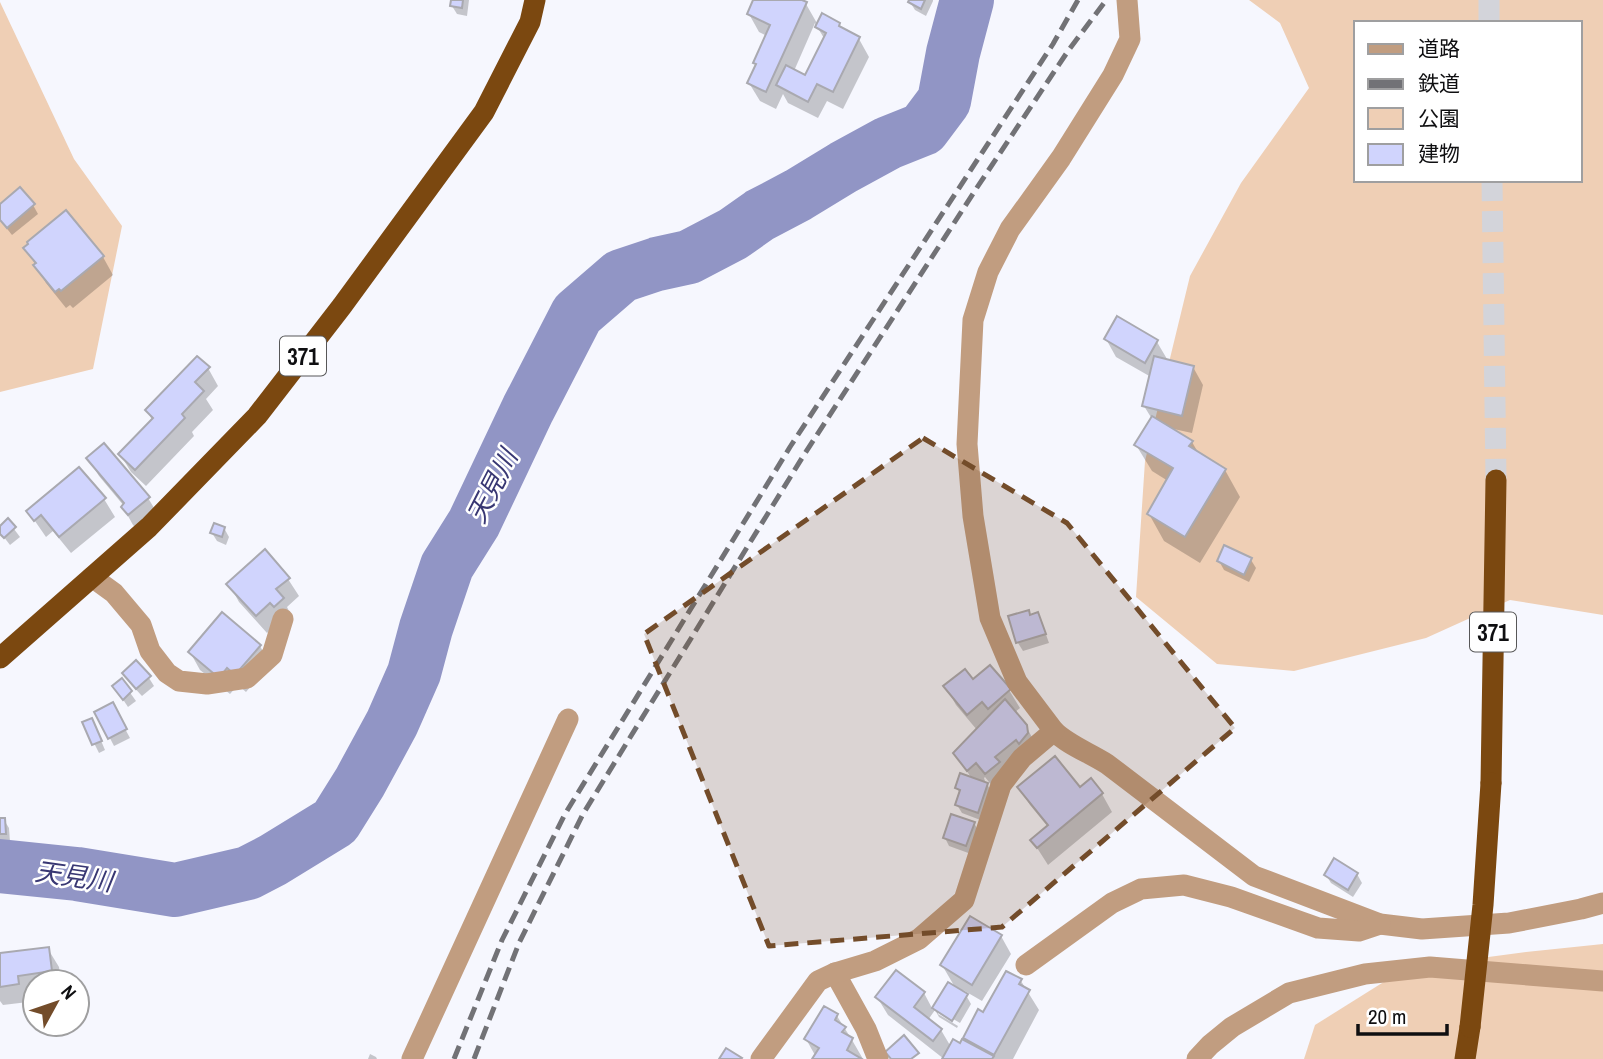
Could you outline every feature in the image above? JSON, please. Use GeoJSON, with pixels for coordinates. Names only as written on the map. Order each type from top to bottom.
{"type":"FeatureCollection","features":[{"type":"Feature","properties":{"kind":"highway","name":"371"},"geometry":{"type":"LineString","coordinates":[[0,657],[149,527],[257,416],[342,306],[484,112],[530,22],[535,0]]}},
{"type":"Feature","properties":{"kind":"highway","name":"371"},"geometry":{"type":"LineString","coordinates":[[1465,1059],[1483,905],[1491,783],[1496,480]]}},
{"type":"Feature","properties":{"kind":"street"},"geometry":{"type":"LineString","coordinates":[[1127,0],[1130,39],[1113,75],[1061,158],[1010,229],[988,272],[974,320],[967,444],[974,528],[990,618],[1017,682],[1063,740],[1108,764],[1254,876],[1380,924],[1422,929],[1509,923],[1603,903]]}},
{"type":"Feature","properties":{"kind":"street"},"geometry":{"type":"LineString","coordinates":[[92,577],[114,593],[141,625],[150,651],[167,673],[178,681],[206,684],[247,678],[272,655],[283,619]]}},
{"type":"Feature","properties":{"kind":"street"},"geometry":{"type":"LineString","coordinates":[[412,1059],[568,719]]}},
{"type":"Feature","properties":{"kind":"street"},"geometry":{"type":"LineString","coordinates":[[761,1059],[818,981],[875,961],[919,939],[964,900],[1001,785],[1022,758],[1054,731]]}},
{"type":"Feature","properties":{"kind":"street"},"geometry":{"type":"LineString","coordinates":[[1026,965],[1112,902],[1141,889],[1184,885],[1231,897],[1318,928],[1359,931],[1380,924]]}},
{"type":"Feature","properties":{"kind":"street"},"geometry":{"type":"LineString","coordinates":[[1197,1059],[1232,1027],[1289,993],[1365,974],[1430,967],[1603,981]]}},
{"type":"Feature","properties":{"kind":"street"},"geometry":{"type":"LineString","coordinates":[[835,973],[866,1029],[878,1059]]}},
{"type":"Feature","properties":{"kind":"highlighted area"},"geometry":{"type":"Polygon","coordinates":[[[923,438],[1067,523],[1235,728],[1002,927],[769,946],[644,634],[923,438]]]}},
{"type":"Feature","properties":{"kind":"green space"},"geometry":{"type":"Polygon","coordinates":[[[1249,0],[1603,0],[1603,615],[1510,600],[1426,638],[1294,671],[1217,664],[1136,597],[1145,461],[1190,276],[1241,183],[1309,88],[1280,23],[1249,0]]]}},
{"type":"Feature","properties":{"kind":"green space"},"geometry":{"type":"Polygon","coordinates":[[[0,2],[74,159],[122,226],[93,369],[0,392],[0,2]]]}},
{"type":"Feature","properties":{"kind":"green space"},"geometry":{"type":"Polygon","coordinates":[[[1603,944],[1603,1059],[1304,1059],[1315,1025],[1406,968],[1603,944]]]}},
{"type":"Feature","properties":{"kind":"building"},"geometry":{"type":"Polygon","coordinates":[[[451,0],[463,0],[462,8],[450,6],[451,0]]]}},
{"type":"Feature","properties":{"kind":"building"},"geometry":{"type":"Polygon","coordinates":[[[753,0],[807,2],[766,92],[747,83],[770,25],[747,14],[753,0]]]}},
{"type":"Feature","properties":{"kind":"building"},"geometry":{"type":"Polygon","coordinates":[[[925,0],[921,9],[908,2],[925,0]]]}},
{"type":"Feature","properties":{"kind":"building"},"geometry":{"type":"Polygon","coordinates":[[[822,13],[860,37],[833,92],[817,84],[808,102],[776,85],[786,65],[805,75],[826,33],[815,27],[822,13]]]}},
{"type":"Feature","properties":{"kind":"building"},"geometry":{"type":"Polygon","coordinates":[[[20,187],[35,204],[7,228],[0,220],[0,204],[20,187]]]}},
{"type":"Feature","properties":{"kind":"building"},"geometry":{"type":"Polygon","coordinates":[[[66,210],[104,256],[61,291],[59,289],[55,292],[23,248],[66,210]]]}},
{"type":"Feature","properties":{"kind":"building"},"geometry":{"type":"Polygon","coordinates":[[[1117,316],[1158,340],[1145,363],[1104,339],[1117,316]]]}},
{"type":"Feature","properties":{"kind":"building"},"geometry":{"type":"Polygon","coordinates":[[[197,356],[210,367],[195,382],[204,391],[182,414],[185,418],[135,470],[118,454],[153,418],[145,410],[197,356]]]}},
{"type":"Feature","properties":{"kind":"building"},"geometry":{"type":"Polygon","coordinates":[[[1154,356],[1194,366],[1182,416],[1142,406],[1154,356]]]}},
{"type":"Feature","properties":{"kind":"building"},"geometry":{"type":"Polygon","coordinates":[[[1152,416],[1193,441],[1189,446],[1226,469],[1185,537],[1147,514],[1173,468],[1134,445],[1152,416]]]}},
{"type":"Feature","properties":{"kind":"building"},"geometry":{"type":"Polygon","coordinates":[[[104,443],[150,497],[128,515],[121,507],[124,503],[86,458],[104,443]]]}},
{"type":"Feature","properties":{"kind":"building"},"geometry":{"type":"Polygon","coordinates":[[[79,467],[106,498],[59,537],[41,515],[34,521],[26,511],[79,467]]]}},
{"type":"Feature","properties":{"kind":"building"},"geometry":{"type":"Polygon","coordinates":[[[8,518],[16,527],[4,538],[0,534],[0,526],[8,518]]]}},
{"type":"Feature","properties":{"kind":"building"},"geometry":{"type":"Polygon","coordinates":[[[214,523],[225,527],[222,537],[210,533],[214,523]]]}},
{"type":"Feature","properties":{"kind":"building"},"geometry":{"type":"Polygon","coordinates":[[[1224,545],[1252,558],[1244,575],[1217,561],[1224,545]]]}},
{"type":"Feature","properties":{"kind":"building"},"geometry":{"type":"Polygon","coordinates":[[[265,549],[290,578],[276,589],[284,598],[274,607],[270,603],[256,616],[226,584],[265,549]]]}},
{"type":"Feature","properties":{"kind":"building"},"geometry":{"type":"Polygon","coordinates":[[[1029,610],[1030,615],[1038,612],[1046,634],[1016,643],[1008,616],[1029,610]]]}},
{"type":"Feature","properties":{"kind":"building"},"geometry":{"type":"Polygon","coordinates":[[[222,612],[261,645],[235,675],[227,668],[219,678],[188,652],[222,612]]]}},
{"type":"Feature","properties":{"kind":"building"},"geometry":{"type":"Polygon","coordinates":[[[136,660],[151,676],[136,689],[122,673],[136,660]]]}},
{"type":"Feature","properties":{"kind":"building"},"geometry":{"type":"Polygon","coordinates":[[[990,665],[1011,689],[988,709],[982,702],[967,715],[943,686],[965,669],[973,679],[990,665]]]}},
{"type":"Feature","properties":{"kind":"building"},"geometry":{"type":"Polygon","coordinates":[[[122,678],[132,691],[123,700],[112,686],[122,678]]]}},
{"type":"Feature","properties":{"kind":"building"},"geometry":{"type":"Polygon","coordinates":[[[1005,699],[1027,725],[1028,733],[1019,744],[1016,740],[995,757],[1000,762],[985,774],[976,763],[967,771],[953,753],[1005,699]]]}},
{"type":"Feature","properties":{"kind":"building"},"geometry":{"type":"Polygon","coordinates":[[[113,702],[127,729],[108,739],[94,712],[113,702]]]}},
{"type":"Feature","properties":{"kind":"building"},"geometry":{"type":"Polygon","coordinates":[[[92,718],[102,741],[92,745],[82,722],[92,718]]]}},
{"type":"Feature","properties":{"kind":"building"},"geometry":{"type":"Polygon","coordinates":[[[1055,756],[1080,787],[1091,778],[1103,793],[1037,848],[1030,840],[1048,825],[1017,787],[1055,756]]]}},
{"type":"Feature","properties":{"kind":"building"},"geometry":{"type":"Polygon","coordinates":[[[960,773],[988,783],[978,813],[955,805],[960,790],[955,788],[960,773]]]}},
{"type":"Feature","properties":{"kind":"building"},"geometry":{"type":"Polygon","coordinates":[[[951,814],[975,822],[966,846],[943,838],[951,814]]]}},
{"type":"Feature","properties":{"kind":"building"},"geometry":{"type":"Polygon","coordinates":[[[0,818],[5,818],[6,834],[0,834],[0,818]]]}},
{"type":"Feature","properties":{"kind":"building"},"geometry":{"type":"Polygon","coordinates":[[[1334,858],[1358,873],[1348,890],[1324,875],[1334,858]]]}},
{"type":"Feature","properties":{"kind":"building"},"geometry":{"type":"Polygon","coordinates":[[[970,916],[1002,935],[972,985],[940,965],[970,916]]]}},
{"type":"Feature","properties":{"kind":"building"},"geometry":{"type":"Polygon","coordinates":[[[49,947],[52,968],[21,968],[19,984],[0,987],[0,953],[49,947]]]}},
{"type":"Feature","properties":{"kind":"building"},"geometry":{"type":"Polygon","coordinates":[[[896,970],[925,992],[914,1007],[942,1029],[933,1041],[875,997],[896,970]]]}},
{"type":"Feature","properties":{"kind":"building"},"geometry":{"type":"Polygon","coordinates":[[[1006,971],[1022,979],[1019,984],[1030,990],[994,1055],[963,1038],[978,1009],[983,1012],[1006,971]]]}},
{"type":"Feature","properties":{"kind":"building"},"geometry":{"type":"Polygon","coordinates":[[[948,982],[968,994],[952,1021],[932,1008],[948,982]]]}},
{"type":"Feature","properties":{"kind":"building"},"geometry":{"type":"Polygon","coordinates":[[[824,1006],[838,1014],[835,1020],[846,1027],[842,1032],[853,1038],[847,1050],[862,1059],[812,1059],[819,1048],[804,1039],[824,1006]]]}},
{"type":"Feature","properties":{"kind":"building"},"geometry":{"type":"Polygon","coordinates":[[[904,1035],[919,1053],[911,1059],[891,1059],[885,1052],[904,1035]]]}},
{"type":"Feature","properties":{"kind":"building"},"geometry":{"type":"Polygon","coordinates":[[[953,1039],[960,1043],[962,1039],[994,1056],[992,1059],[942,1059],[953,1039]]]}},
{"type":"Feature","properties":{"kind":"building"},"geometry":{"type":"Polygon","coordinates":[[[726,1048],[742,1058],[719,1059],[726,1048]]]}},
{"type":"Feature","properties":{"kind":"waterway","name":"天見川"},"geometry":{"type":"LineString","coordinates":[[0,866],[77,874],[175,890],[248,873],[335,822],[392,723],[414,673],[447,566],[474,523],[577,314],[621,276],[689,257],[733,234],[760,215],[844,167],[888,143],[923,129],[944,101],[967,0]]}},
{"type":"Feature","properties":{"kind":"tunnel"},"geometry":{"type":"LineString","coordinates":[[1489,0],[1489,21]]}},
{"type":"Feature","properties":{"kind":"tunnel"},"geometry":{"type":"LineString","coordinates":[[1492,182],[1496,480]]}},
{"type":"Feature","properties":{"kind":"railway"},"geometry":{"type":"LineString","coordinates":[[454,1059],[502,940],[565,814],[790,447],[1053,44],[1078,0]]}},
{"type":"Feature","properties":{"kind":"railway"},"geometry":{"type":"LineString","coordinates":[[474,1059],[519,943],[583,814],[802,458],[978,186],[1068,51],[1104,3]]}}]}
